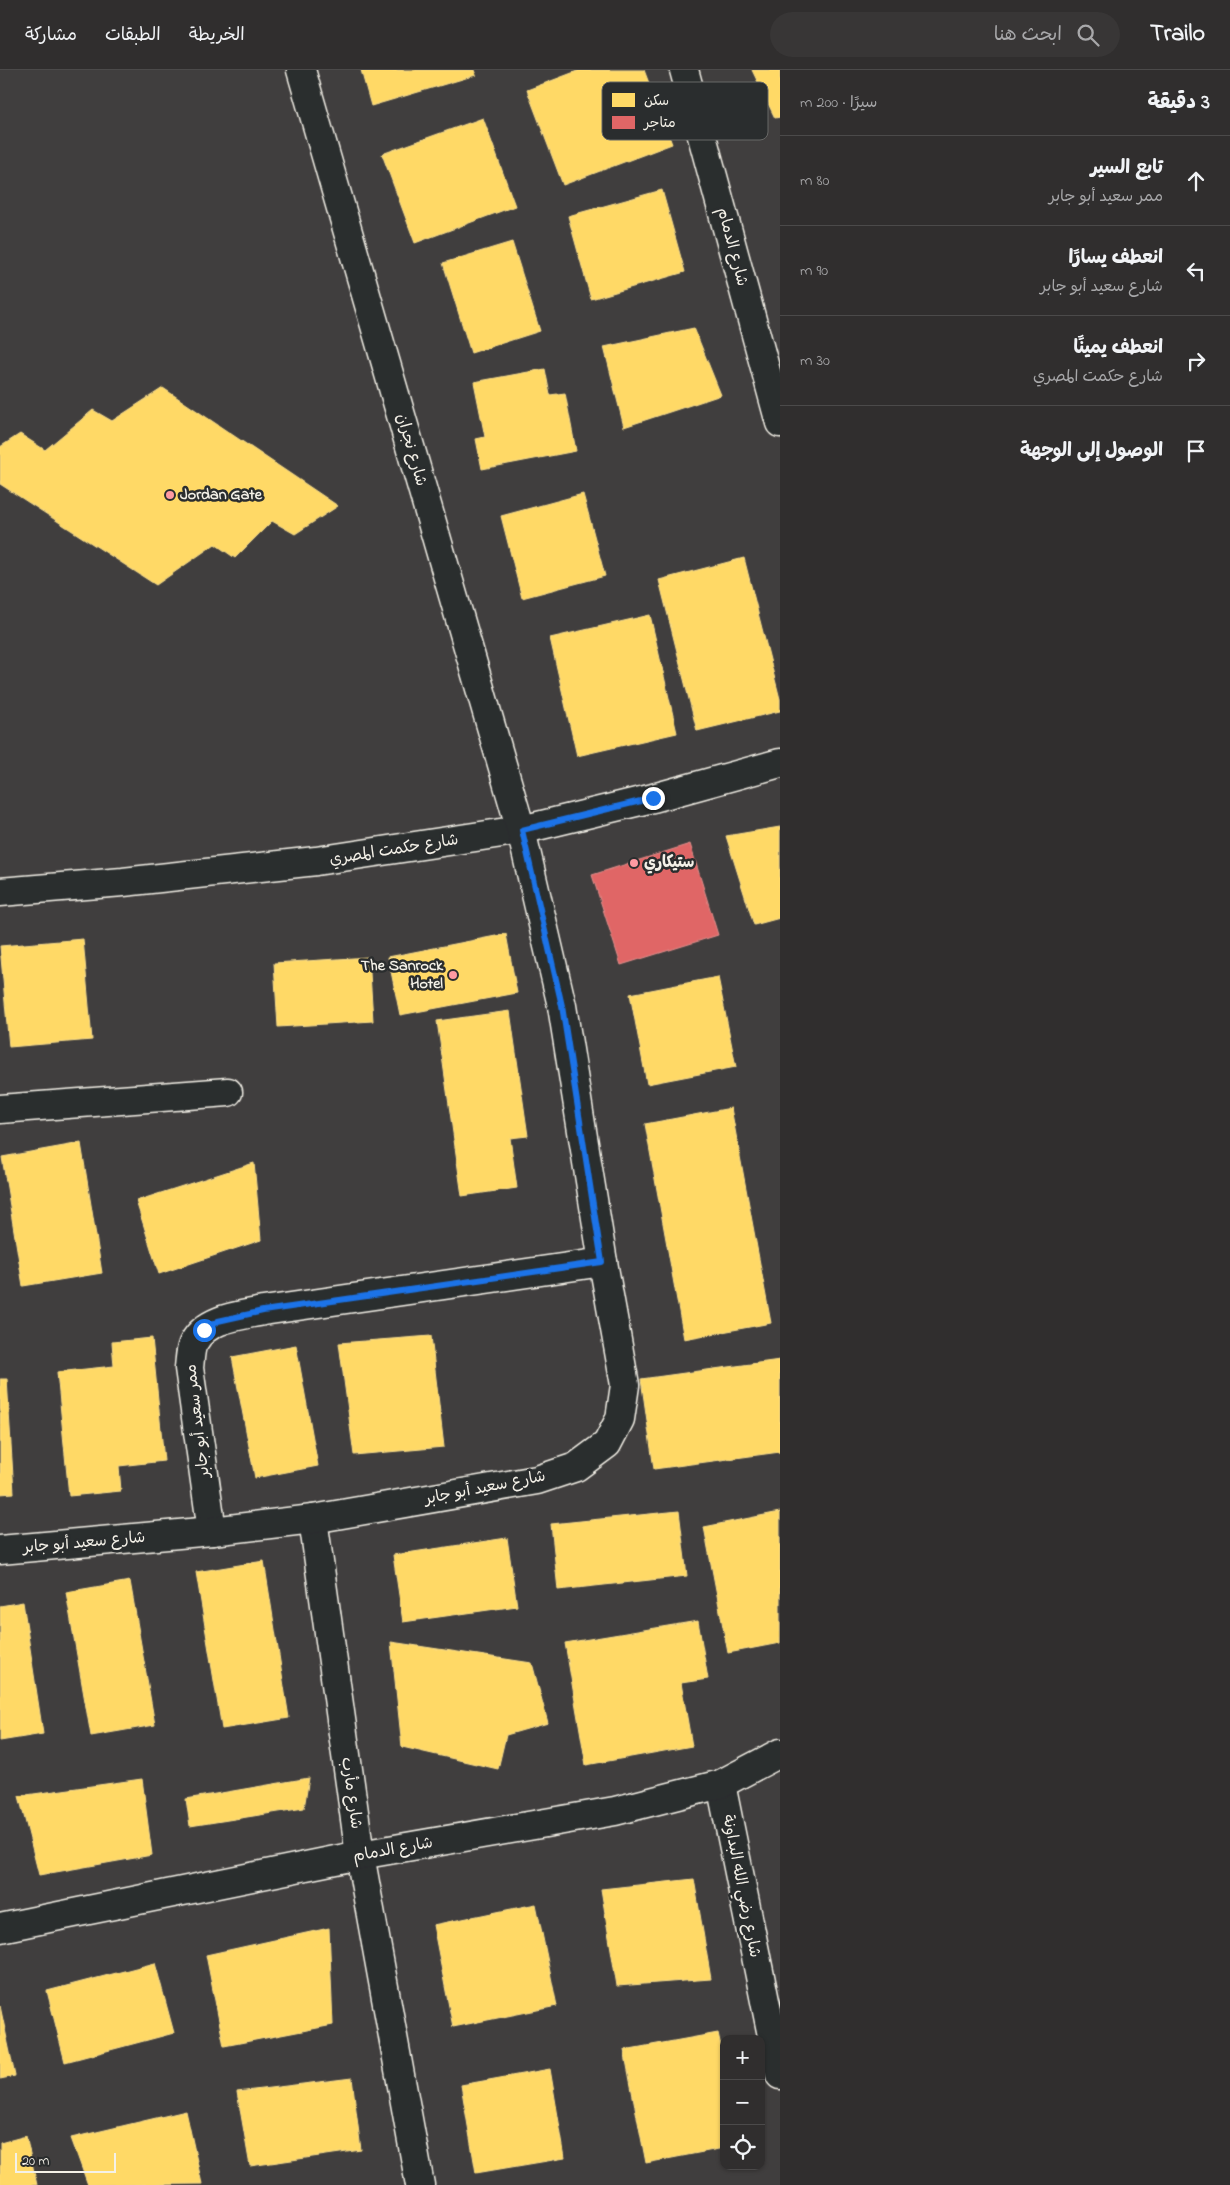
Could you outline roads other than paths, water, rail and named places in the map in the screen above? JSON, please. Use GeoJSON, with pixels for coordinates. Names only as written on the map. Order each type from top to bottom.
{"type":"FeatureCollection","features":[{"type":"Feature","properties":{"kind":"street","name":"شارع نجران"},"geometry":{"type":"LineString","coordinates":[[301,70],[522,830]]}},
{"type":"Feature","properties":{"kind":"street","name":"شارع الدمام"},"geometry":{"type":"LineString","coordinates":[[703,140],[780,423]]}},
{"type":"Feature","properties":{"kind":"street","name":"شارع حكمت المصري"},"geometry":{"type":"LineString","coordinates":[[0,892],[132,881],[307,862],[522,830],[653,798],[780,763]]}},
{"type":"Feature","properties":{"kind":"street","name":"شارع سعيد أبو جابر"},"geometry":{"type":"LineString","coordinates":[[0,1550],[212,1531],[313,1519],[537,1480],[576,1467],[607,1444],[620,1419],[625,1385],[602,1262],[562,1006],[522,830]]}},
{"type":"Feature","properties":{"kind":"street"},"geometry":{"type":"LineString","coordinates":[[0,1109],[228,1092]]}},
{"type":"Feature","properties":{"kind":"street","name":"ممر سعيد أبو جابر"},"geometry":{"type":"LineString","coordinates":[[212,1531],[189,1368],[193,1342],[204,1330],[218,1321],[263,1311],[602,1262]]}},
{"type":"Feature","properties":{"kind":"street","name":"شارع مأرب"},"geometry":{"type":"LineString","coordinates":[[313,1519],[360,1855],[420,2185]]}},
{"type":"Feature","properties":{"kind":"street","name":"شارع الدمام"},"geometry":{"type":"LineString","coordinates":[[0,1928],[360,1855],[615,1811],[721,1784],[780,1752]]}},
{"type":"Feature","properties":{"kind":"street","name":"شارع رضي الله البداونة"},"geometry":{"type":"LineString","coordinates":[[721,1784],[780,2076]]}},
{"type":"Feature","properties":{"kind":"place","name":"Jordan Gate"},"geometry":{"type":"Point","coordinates":[170,495]}},
{"type":"Feature","properties":{"kind":"place","name":"ستيكاري"},"geometry":{"type":"Point","coordinates":[634,863]}},
{"type":"Feature","properties":{"kind":"place","name":"The Sanrock Hotel"},"geometry":{"type":"Point","coordinates":[453,975]}}]}
